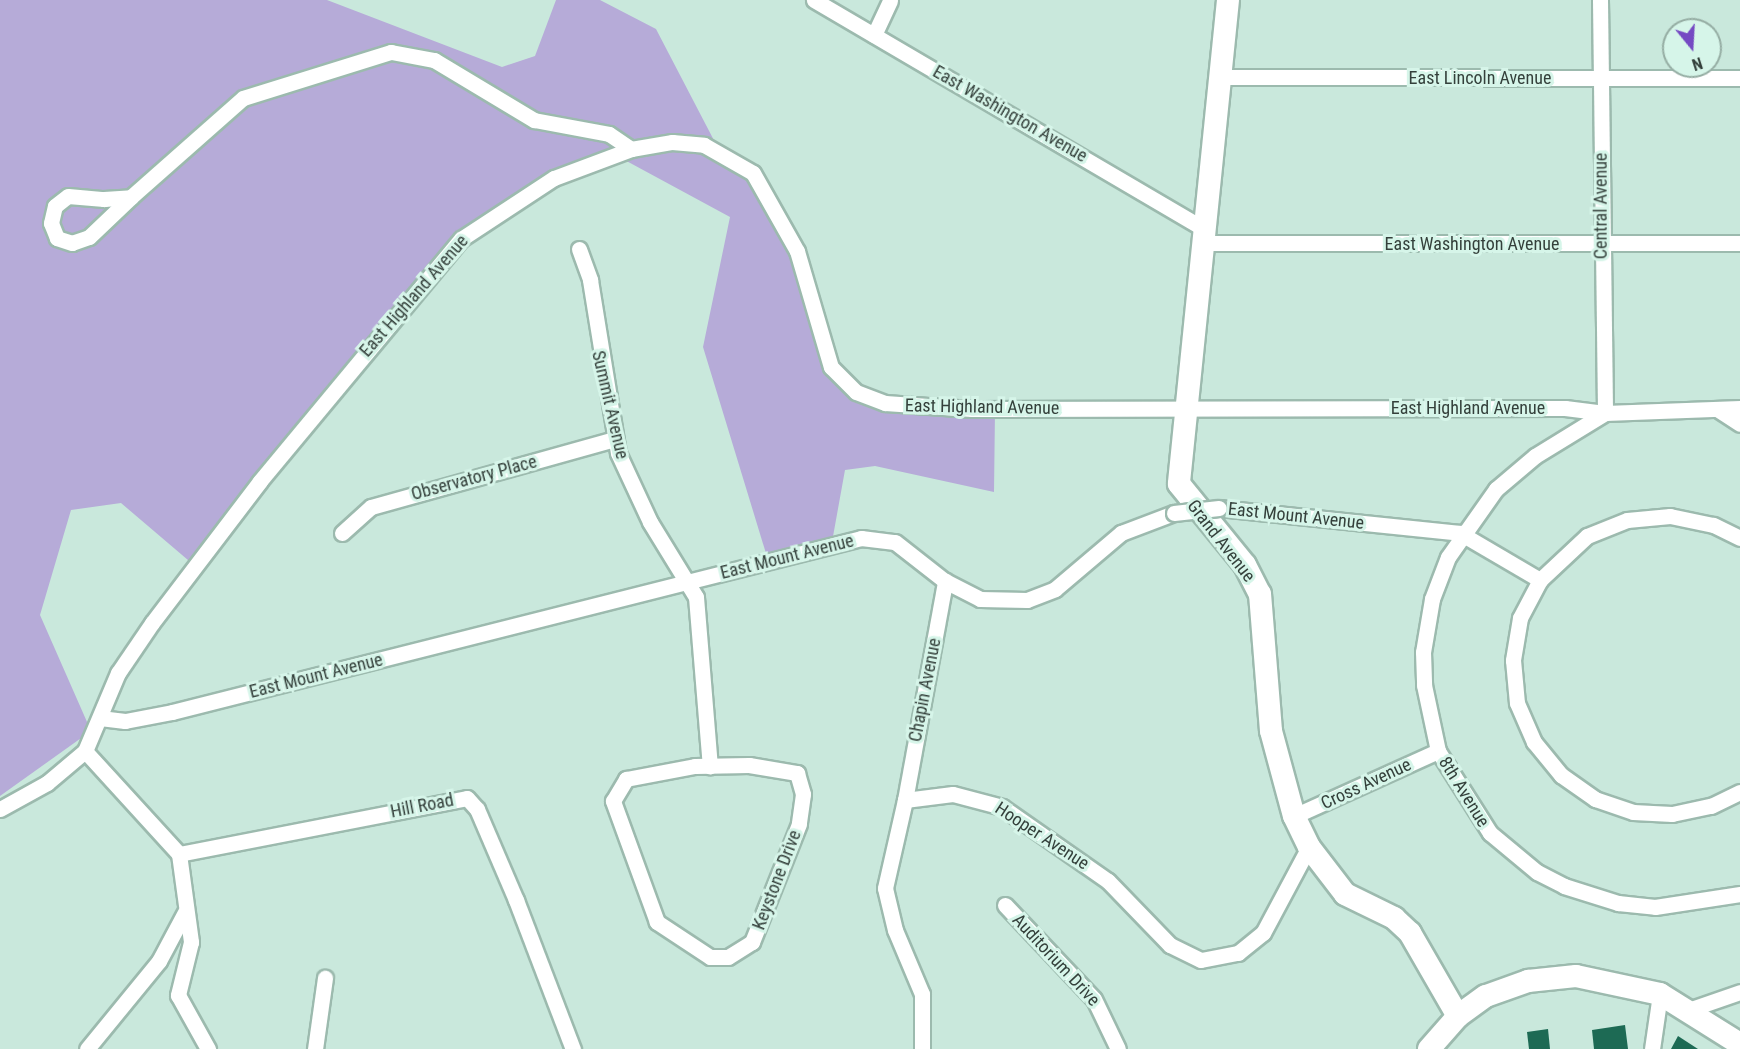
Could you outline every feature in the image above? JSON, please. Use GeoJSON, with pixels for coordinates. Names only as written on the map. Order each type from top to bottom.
{"type":"FeatureCollection","features":[{"type":"Feature","properties":{"kind":"street","name":"East Washington Avenue"},"geometry":{"type":"LineString","coordinates":[[814,0],[1205,236],[1601,243],[1740,243]]}},
{"type":"Feature","properties":{"kind":"street"},"geometry":{"type":"LineString","coordinates":[[874,35],[890,0]]}},
{"type":"Feature","properties":{"kind":"street","name":"Grand Avenue"},"geometry":{"type":"LineString","coordinates":[[1228,0],[1179,484],[1245,565],[1260,594],[1271,731],[1294,816],[1309,848],[1344,894],[1395,918],[1410,933],[1458,1016]]}},
{"type":"Feature","properties":{"kind":"street","name":"Central Avenue"},"geometry":{"type":"LineString","coordinates":[[1600,0],[1601,243],[1605,413]]}},
{"type":"Feature","properties":{"kind":"street"},"geometry":{"type":"LineString","coordinates":[[131,197],[68,196],[51,214],[54,232],[63,242],[82,241],[243,98],[391,52],[434,60],[534,120],[609,134],[631,149]]}},
{"type":"Feature","properties":{"kind":"street","name":"East Lincoln Avenue"},"geometry":{"type":"LineString","coordinates":[[1220,77],[1740,78]]}},
{"type":"Feature","properties":{"kind":"street","name":"East Highland Avenue"},"geometry":{"type":"LineString","coordinates":[[0,809],[47,783],[85,752],[118,673],[146,632],[436,265],[461,239],[510,203],[554,178],[631,149],[672,142],[704,145],[753,173],[797,251],[831,367],[868,398],[952,409],[1185,408],[1605,413],[1740,408]]}},
{"type":"Feature","properties":{"kind":"street","name":"Summit Avenue"},"geometry":{"type":"LineString","coordinates":[[579,249],[590,280],[614,439],[646,514],[688,582]]}},
{"type":"Feature","properties":{"kind":"street"},"geometry":{"type":"LineString","coordinates":[[1717,409],[1740,424]]}},
{"type":"Feature","properties":{"kind":"street","name":"8th Avenue"},"geometry":{"type":"LineString","coordinates":[[1605,413],[1522,466],[1460,533],[1432,599],[1424,652],[1424,685],[1438,751],[1490,833],[1537,872],[1564,886],[1618,903],[1655,907],[1740,894]]}},
{"type":"Feature","properties":{"kind":"street","name":"Observatory Place"},"geometry":{"type":"LineString","coordinates":[[342,533],[357,516],[393,500],[614,439]]}},
{"type":"Feature","properties":{"kind":"street","name":"East Mount Avenue"},"geometry":{"type":"LineString","coordinates":[[100,718],[124,721],[172,712],[870,537],[895,542],[945,581],[992,602],[1037,597],[1062,583],[1121,533],[1174,513],[1219,508],[1460,533],[1540,580]]}},
{"type":"Feature","properties":{"kind":"street"},"geometry":{"type":"LineString","coordinates":[[1740,538],[1692,519],[1627,520],[1587,536],[1540,580],[1520,618],[1513,682],[1524,723],[1546,760],[1578,789],[1633,812],[1692,812],[1740,792]]}},
{"type":"Feature","properties":{"kind":"street","name":"Chapin Avenue"},"geometry":{"type":"LineString","coordinates":[[905,800],[945,581]]}},
{"type":"Feature","properties":{"kind":"street"},"geometry":{"type":"LineString","coordinates":[[688,582],[696,597],[710,766]]}},
{"type":"Feature","properties":{"kind":"street","name":"Cross Avenue"},"geometry":{"type":"LineString","coordinates":[[1294,816],[1438,751]]}},
{"type":"Feature","properties":{"kind":"street"},"geometry":{"type":"LineString","coordinates":[[85,752],[179,854],[185,912],[191,942],[178,995],[208,1049]]}},
{"type":"Feature","properties":{"kind":"street","name":"Keystone Drive"},"geometry":{"type":"LineString","coordinates":[[710,766],[784,767],[797,773],[803,794],[799,824],[756,934],[738,954],[719,958],[688,947],[657,922],[613,801],[626,779],[710,766]]}},
{"type":"Feature","properties":{"kind":"street","name":"Hooper Avenue"},"geometry":{"type":"LineString","coordinates":[[905,800],[953,794],[1002,807],[1108,881],[1170,945],[1201,960],[1238,953],[1263,933],[1309,848]]}},
{"type":"Feature","properties":{"kind":"street","name":"Hill Road"},"geometry":{"type":"LineString","coordinates":[[179,854],[467,798],[516,900],[573,1049]]}},
{"type":"Feature","properties":{"kind":"street"},"geometry":{"type":"LineString","coordinates":[[905,800],[885,888],[895,930],[921,993],[922,1049]]}},
{"type":"Feature","properties":{"kind":"street","name":"Auditorium Drive"},"geometry":{"type":"LineString","coordinates":[[1005,905],[1094,999],[1118,1049]]}},
{"type":"Feature","properties":{"kind":"street"},"geometry":{"type":"LineString","coordinates":[[87,1049],[159,961],[185,912]]}},
{"type":"Feature","properties":{"kind":"street"},"geometry":{"type":"LineString","coordinates":[[1429,1049],[1458,1016],[1499,990],[1545,978],[1595,977],[1660,994],[1691,1009],[1740,1044]]}},
{"type":"Feature","properties":{"kind":"street"},"geometry":{"type":"LineString","coordinates":[[315,1049],[325,978]]}},
{"type":"Feature","properties":{"kind":"street"},"geometry":{"type":"LineString","coordinates":[[1691,1009],[1740,992]]}},
{"type":"Feature","properties":{"kind":"street"},"geometry":{"type":"LineString","coordinates":[[1652,1049],[1660,994]]}},
{"type":"Feature","properties":{"kind":"shaded area"},"geometry":{"type":"Polygon","coordinates":[[[0,0],[327,0],[502,67],[535,56],[556,0],[600,0],[656,29],[719,150],[778,210],[840,378],[893,408],[995,411],[994,492],[875,466],[845,470],[832,542],[768,560],[703,347],[730,217],[608,151],[467,235],[195,566],[121,503],[71,510],[40,615],[91,731],[0,796],[0,0]]]}},
{"type":"Feature","properties":{"kind":"building"},"geometry":{"type":"Polygon","coordinates":[[[1625,1025],[1628,1049],[1594,1049],[1592,1030],[1625,1025]]]}},
{"type":"Feature","properties":{"kind":"building"},"geometry":{"type":"Polygon","coordinates":[[[1548,1029],[1550,1049],[1529,1049],[1527,1032],[1548,1029]]]}},
{"type":"Feature","properties":{"kind":"building"},"geometry":{"type":"Polygon","coordinates":[[[1678,1036],[1698,1049],[1671,1049],[1678,1036]]]}}]}
